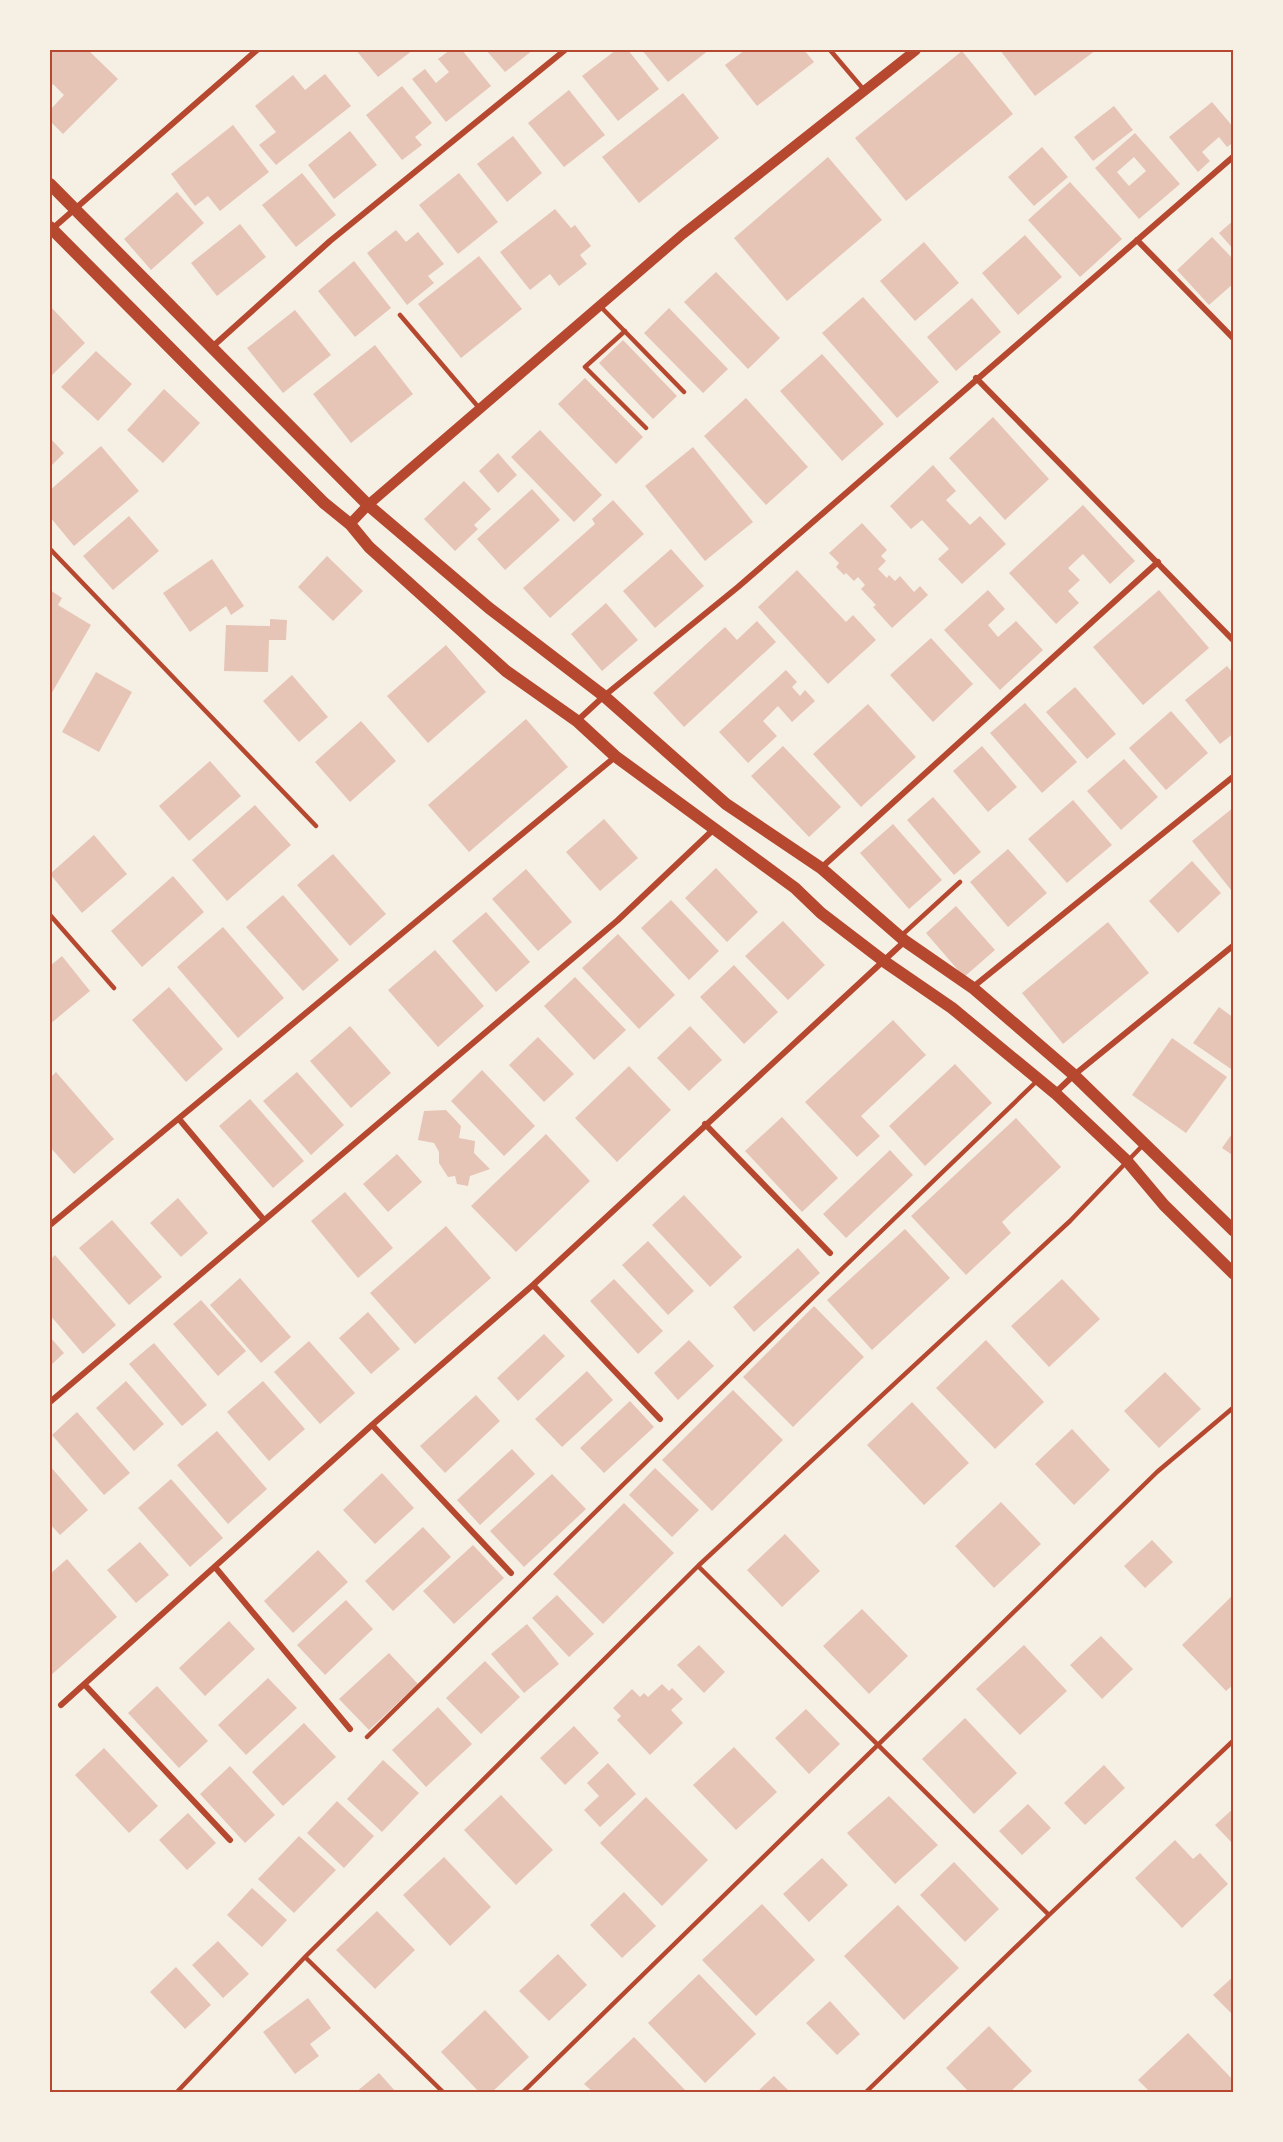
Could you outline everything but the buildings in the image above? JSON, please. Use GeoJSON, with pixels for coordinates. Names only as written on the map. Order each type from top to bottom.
{"type":"FeatureCollection","features":[{"type":"Feature","properties":{"kind":"main road"},"geometry":{"type":"LineString","coordinates":[[50,184],[368,505],[489,608],[604,696],[726,804],[821,868],[903,939],[973,988],[1074,1075],[1233,1232]]}},
{"type":"Feature","properties":{"kind":"main road"},"geometry":{"type":"LineString","coordinates":[[51,228],[324,503],[350,524],[369,547],[506,671],[577,721],[615,756],[795,888],[821,913],[885,962],[952,1008],[1055,1093],[1127,1161],[1164,1204],[1233,1274]]}},
{"type":"Feature","properties":{"kind":"street"},"geometry":{"type":"LineString","coordinates":[[51,228],[257,50]]}},
{"type":"Feature","properties":{"kind":"street"},"geometry":{"type":"LineString","coordinates":[[211,348],[330,241],[565,50]]}},
{"type":"Feature","properties":{"kind":"street"},"geometry":{"type":"LineString","coordinates":[[350,524],[368,505],[683,234],[916,50]]}},
{"type":"Feature","properties":{"kind":"street"},"geometry":{"type":"LineString","coordinates":[[577,721],[604,696],[738,587],[1233,156]]}},
{"type":"Feature","properties":{"kind":"street"},"geometry":{"type":"LineString","coordinates":[[1137,240],[1233,339]]}},
{"type":"Feature","properties":{"kind":"street"},"geometry":{"type":"LineString","coordinates":[[976,378],[1231,633],[1233,641]]}},
{"type":"Feature","properties":{"kind":"street"},"geometry":{"type":"LineString","coordinates":[[821,868],[1158,562]]}},
{"type":"Feature","properties":{"kind":"street"},"geometry":{"type":"LineString","coordinates":[[50,1225],[615,756]]}},
{"type":"Feature","properties":{"kind":"street"},"geometry":{"type":"LineString","coordinates":[[973,988],[1233,777]]}},
{"type":"Feature","properties":{"kind":"street"},"geometry":{"type":"LineString","coordinates":[[50,1402],[618,920],[715,828]]}},
{"type":"Feature","properties":{"kind":"street"},"geometry":{"type":"LineString","coordinates":[[61,1706],[372,1425],[533,1285],[705,1124],[885,962],[903,939]]}},
{"type":"Feature","properties":{"kind":"street"},"geometry":{"type":"LineString","coordinates":[[1055,1093],[1233,945]]}},
{"type":"Feature","properties":{"kind":"street"},"geometry":{"type":"LineString","coordinates":[[179,1119],[264,1220]]}},
{"type":"Feature","properties":{"kind":"street"},"geometry":{"type":"LineString","coordinates":[[705,1124],[830,1253]]}},
{"type":"Feature","properties":{"kind":"street"},"geometry":{"type":"LineString","coordinates":[[533,1285],[660,1419]]}},
{"type":"Feature","properties":{"kind":"street"},"geometry":{"type":"LineString","coordinates":[[372,1425],[511,1573]]}},
{"type":"Feature","properties":{"kind":"street"},"geometry":{"type":"LineString","coordinates":[[215,1567],[350,1729]]}},
{"type":"Feature","properties":{"kind":"street"},"geometry":{"type":"LineString","coordinates":[[85,1684],[230,1840]]}},
{"type":"Feature","properties":{"kind":"lane"},"geometry":{"type":"LineString","coordinates":[[830,50],[864,90]]}},
{"type":"Feature","properties":{"kind":"lane"},"geometry":{"type":"LineString","coordinates":[[600,306],[684,392]]}},
{"type":"Feature","properties":{"kind":"lane"},"geometry":{"type":"LineString","coordinates":[[400,315],[480,409]]}},
{"type":"Feature","properties":{"kind":"lane"},"geometry":{"type":"LineString","coordinates":[[625,331],[585,367],[646,428]]}},
{"type":"Feature","properties":{"kind":"lane"},"geometry":{"type":"LineString","coordinates":[[50,549],[316,826]]}},
{"type":"Feature","properties":{"kind":"lane"},"geometry":{"type":"LineString","coordinates":[[903,939],[960,882]]}},
{"type":"Feature","properties":{"kind":"lane"},"geometry":{"type":"LineString","coordinates":[[50,915],[114,987]]}},
{"type":"Feature","properties":{"kind":"lane"},"geometry":{"type":"LineString","coordinates":[[367,1737],[844,1267],[1038,1080]]}},
{"type":"Feature","properties":{"kind":"lane"},"geometry":{"type":"LineString","coordinates":[[177,2092],[305,1957],[698,1566],[1070,1221],[1145,1144]]}},
{"type":"Feature","properties":{"kind":"lane"},"geometry":{"type":"LineString","coordinates":[[523,2092],[1157,1472],[1233,1407]]}},
{"type":"Feature","properties":{"kind":"lane"},"geometry":{"type":"LineString","coordinates":[[698,1566],[1049,1915]]}},
{"type":"Feature","properties":{"kind":"lane"},"geometry":{"type":"LineString","coordinates":[[866,2092],[1233,1740]]}},
{"type":"Feature","properties":{"kind":"lane"},"geometry":{"type":"LineString","coordinates":[[305,1957],[443,2092]]}}]}
